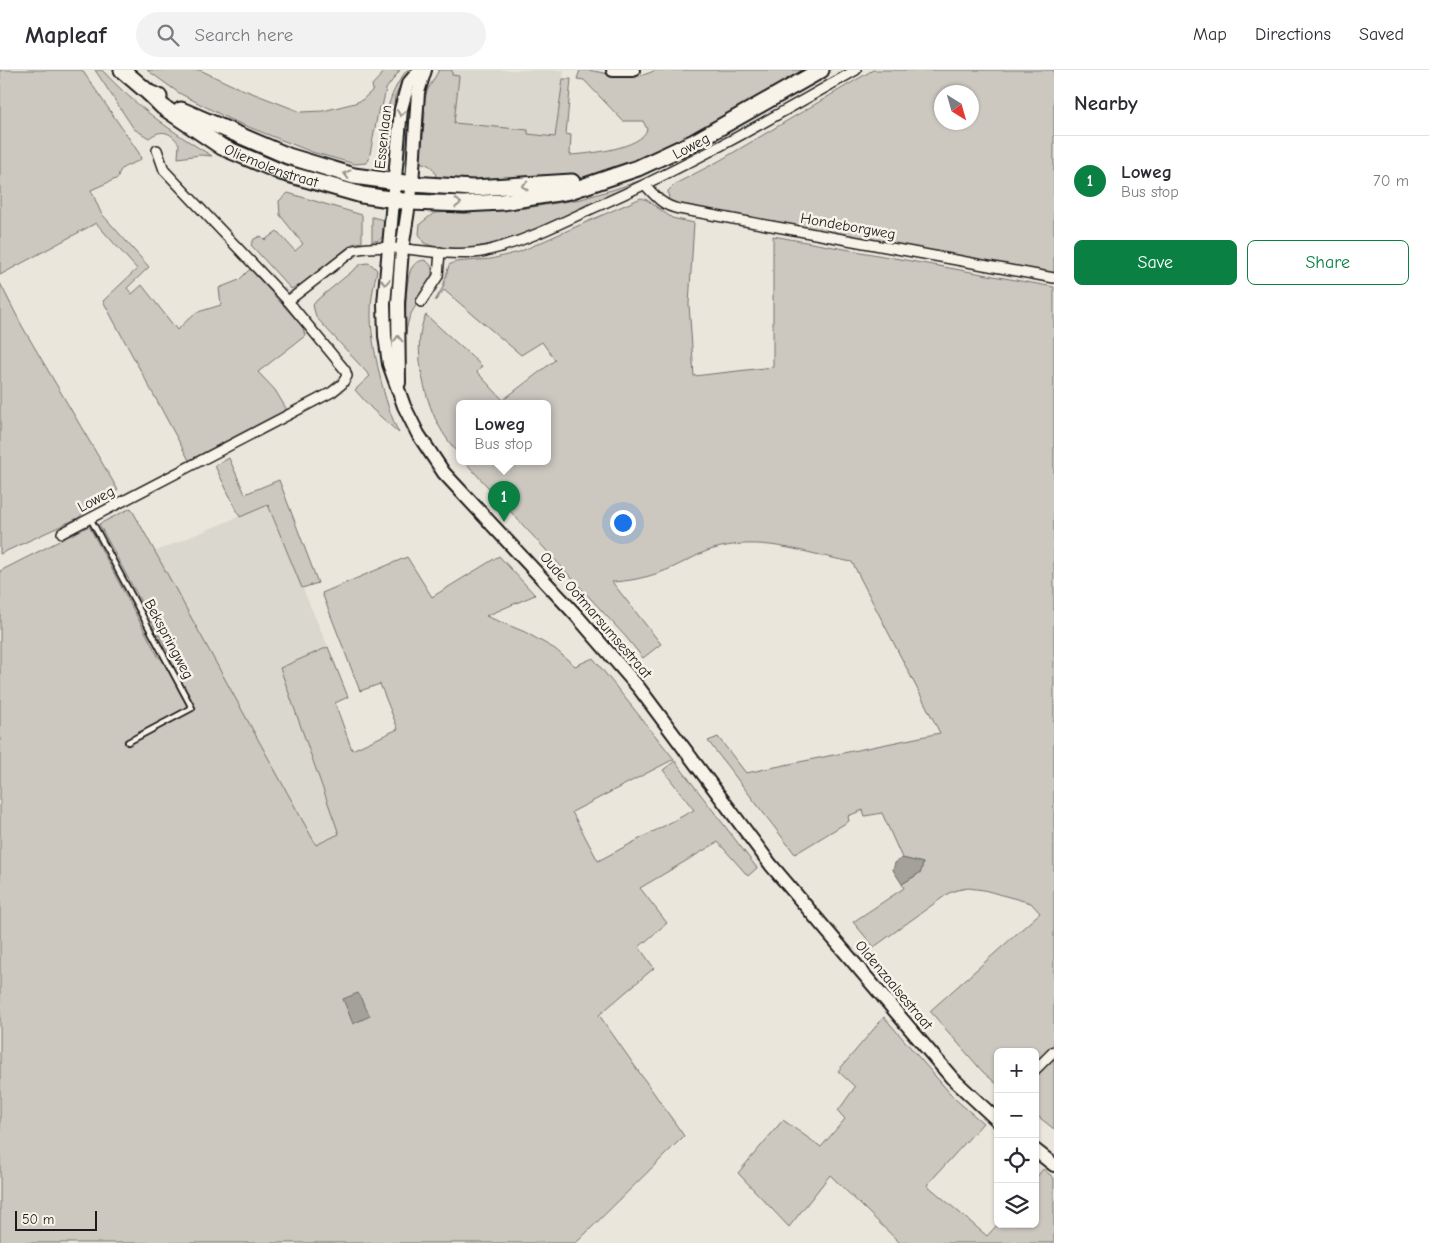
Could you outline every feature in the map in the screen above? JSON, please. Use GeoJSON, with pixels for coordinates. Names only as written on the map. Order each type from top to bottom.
{"type":"FeatureCollection","features":[{"type":"Feature","properties":{"kind":"main road","name":"Oliemolenstraat"},"geometry":{"type":"LineString","coordinates":[[122,70],[150,93],[163,107],[222,146],[281,172],[362,195],[410,202],[464,204],[502,202],[570,191],[638,168],[671,154],[755,109],[821,70]]}},
{"type":"Feature","properties":{"kind":"main road","name":"Essenlaan"},"geometry":{"type":"LineString","coordinates":[[395,182],[401,109],[404,95],[408,84],[420,70]]}},
{"type":"Feature","properties":{"kind":"main road","name":"Essenlaan"},"geometry":{"type":"LineString","coordinates":[[412,184],[418,92],[425,70]]}},
{"type":"Feature","properties":{"kind":"main road"},"geometry":{"type":"LineString","coordinates":[[613,70],[633,70]]}},
{"type":"Feature","properties":{"kind":"main road","name":"Oliemolenstraat"},"geometry":{"type":"LineString","coordinates":[[150,93],[192,116],[288,156],[354,176],[412,184],[473,188],[576,182],[591,183]]}},
{"type":"Feature","properties":{"kind":"main road","name":"Oude Ootmarsumsestraat"},"geometry":{"type":"LineString","coordinates":[[395,182],[384,304],[385,336],[389,364],[404,406],[418,434],[444,473],[576,614],[639,688],[771,866]]}},
{"type":"Feature","properties":{"kind":"main road","name":"Oude Ootmarsumsestraat"},"geometry":{"type":"LineString","coordinates":[[399,388],[398,303],[402,249],[412,184]]}},
{"type":"Feature","properties":{"kind":"main road","name":"Oldenzaalsestraat"},"geometry":{"type":"LineString","coordinates":[[771,866],[952,1078],[994,1113]]}},
{"type":"Feature","properties":{"kind":"main road"},"geometry":{"type":"LineString","coordinates":[[1039,1153],[1054,1165]]}},
{"type":"Feature","properties":{"kind":"street","name":"Loweg"},"geometry":{"type":"LineString","coordinates":[[62,533],[332,392],[342,384],[347,376],[345,370],[288,301],[354,250],[366,247],[388,247],[440,252],[483,251],[509,245],[646,186],[747,132],[856,70]]}},
{"type":"Feature","properties":{"kind":"street"},"geometry":{"type":"LineString","coordinates":[[157,150],[164,170],[288,301]]}},
{"type":"Feature","properties":{"kind":"street","name":"Hondeborgweg"},"geometry":{"type":"LineString","coordinates":[[646,186],[657,199],[668,207],[1054,278]]}},
{"type":"Feature","properties":{"kind":"street"},"geometry":{"type":"LineString","coordinates":[[421,302],[438,276],[440,252]]}},
{"type":"Feature","properties":{"kind":"street"},"geometry":{"type":"LineString","coordinates":[[1039,1066],[1054,1051]]}},
{"type":"Feature","properties":{"kind":"lane","name":"Bekspringweg"},"geometry":{"type":"LineString","coordinates":[[90,518],[192,708],[128,742]]}},
{"type":"Feature","properties":{"kind":"shaded area"},"geometry":{"type":"Polygon","coordinates":[[[0,70],[82,70],[139,153],[141,159],[123,168],[118,178],[91,190],[101,213],[149,267],[127,288],[132,294],[142,285],[177,330],[195,313],[221,305],[219,288],[239,280],[250,269],[303,327],[305,336],[258,372],[275,390],[287,410],[190,462],[103,301],[137,269],[96,223],[0,275],[0,70]]]}},
{"type":"Feature","properties":{"kind":"shaded area"},"geometry":{"type":"Polygon","coordinates":[[[95,70],[102,70],[127,95],[154,117],[212,156],[200,155],[178,158],[179,144],[169,134],[157,133],[149,138],[134,129],[95,70]]]}},
{"type":"Feature","properties":{"kind":"shaded area"},"geometry":{"type":"Polygon","coordinates":[[[147,70],[200,70],[234,86],[301,112],[323,111],[355,103],[362,100],[373,90],[372,85],[386,70],[400,70],[386,89],[382,107],[379,107],[369,159],[366,163],[355,164],[312,152],[231,120],[179,93],[147,70]]]}},
{"type":"Feature","properties":{"kind":"shaded area"},"geometry":{"type":"Polygon","coordinates":[[[407,70],[413,70],[395,96],[389,155],[388,157],[380,156],[385,120],[391,99],[407,70]]]}},
{"type":"Feature","properties":{"kind":"shaded area"},"geometry":{"type":"Polygon","coordinates":[[[439,70],[452,70],[452,75],[459,76],[454,123],[528,130],[528,134],[555,137],[563,79],[571,79],[566,134],[571,135],[570,155],[601,152],[625,146],[643,136],[647,129],[643,121],[623,121],[584,80],[577,79],[580,70],[634,77],[656,70],[810,70],[731,117],[674,147],[616,170],[588,177],[550,182],[436,183],[432,168],[418,162],[419,151],[422,147],[425,112],[423,108],[427,91],[439,70]]]}},
{"type":"Feature","properties":{"kind":"shaded area"},"geometry":{"type":"Polygon","coordinates":[[[452,70],[564,70],[556,137],[527,134],[527,130],[454,123],[459,76],[452,76],[452,70]]]}},
{"type":"Feature","properties":{"kind":"shaded area"},"geometry":{"type":"Polygon","coordinates":[[[873,70],[1054,70],[1054,275],[677,206],[669,200],[668,191],[675,184],[719,161],[873,70]]]}},
{"type":"Feature","properties":{"kind":"shaded area"},"geometry":{"type":"Polygon","coordinates":[[[665,172],[547,226],[507,241],[466,249],[448,248],[424,243],[419,234],[420,224],[434,213],[526,208],[581,199],[665,172]]]}},
{"type":"Feature","properties":{"kind":"shaded area"},"geometry":{"type":"Polygon","coordinates":[[[288,193],[362,215],[362,242],[352,244],[302,284],[291,289],[251,245],[254,239],[261,236],[265,240],[277,231],[295,251],[303,244],[280,215],[279,201],[288,193]]]}},
{"type":"Feature","properties":{"kind":"shaded area"},"geometry":{"type":"Polygon","coordinates":[[[641,198],[647,200],[672,218],[694,223],[689,304],[694,376],[773,367],[773,236],[1054,287],[1054,1045],[1039,1061],[1039,1048],[994,1048],[994,1082],[983,1072],[930,1011],[1040,913],[1031,903],[984,890],[968,888],[957,890],[949,893],[874,947],[853,922],[904,888],[902,884],[917,875],[923,863],[902,858],[882,813],[865,816],[863,810],[848,816],[849,821],[795,854],[708,741],[718,737],[746,773],[940,733],[852,562],[764,544],[747,544],[710,550],[657,574],[612,582],[661,644],[643,658],[626,637],[468,465],[551,465],[551,400],[503,400],[555,360],[542,342],[521,355],[444,290],[435,301],[443,287],[449,265],[455,262],[491,259],[519,252],[641,198]]]}},
{"type":"Feature","properties":{"kind":"shaded area"},"geometry":{"type":"Polygon","coordinates":[[[372,217],[384,220],[385,231],[380,240],[372,241],[372,217]]]}},
{"type":"Feature","properties":{"kind":"shaded area"},"geometry":{"type":"Polygon","coordinates":[[[424,260],[430,264],[432,270],[431,278],[424,294],[410,316],[406,333],[408,278],[413,266],[424,260]]]}},
{"type":"Feature","properties":{"kind":"shaded area"},"geometry":{"type":"Polygon","coordinates":[[[368,263],[377,270],[371,312],[376,357],[384,391],[399,433],[372,409],[355,390],[370,376],[316,317],[313,305],[361,264],[368,263]]]}},
{"type":"Feature","properties":{"kind":"shaded area"},"geometry":{"type":"Polygon","coordinates":[[[0,283],[22,326],[118,490],[90,507],[78,518],[0,554],[0,283]]]}},
{"type":"Feature","properties":{"kind":"shaded area"},"geometry":{"type":"Polygon","coordinates":[[[426,315],[482,366],[477,372],[503,400],[456,400],[456,451],[438,424],[424,385],[421,370],[420,340],[426,315]]]}},
{"type":"Feature","properties":{"kind":"shaded area"},"geometry":{"type":"Polygon","coordinates":[[[229,458],[245,494],[279,480],[318,583],[302,588],[268,505],[240,517],[215,466],[229,458]]]}},
{"type":"Feature","properties":{"kind":"shaded area"},"geometry":{"type":"Polygon","coordinates":[[[267,505],[328,647],[280,668],[339,835],[316,845],[154,552],[267,505]]]}},
{"type":"Feature","properties":{"kind":"shaded area"},"geometry":{"type":"Polygon","coordinates":[[[131,508],[316,845],[339,834],[280,668],[328,647],[348,697],[335,703],[352,750],[398,729],[380,684],[360,691],[322,593],[407,557],[432,597],[499,556],[535,595],[486,616],[525,632],[555,649],[575,666],[593,658],[674,759],[572,812],[598,861],[694,810],[663,770],[675,761],[757,868],[748,876],[718,842],[640,888],[667,923],[639,947],[654,968],[599,1015],[684,1136],[576,1243],[0,1243],[0,571],[89,526],[159,658],[169,654],[99,524],[131,508]]]}},
{"type":"Feature","properties":{"kind":"shaded area"},"geometry":{"type":"Polygon","coordinates":[[[902,858],[923,863],[921,872],[902,884],[893,870],[895,863],[902,858]]]}},
{"type":"Feature","properties":{"kind":"shaded area"},"geometry":{"type":"Polygon","coordinates":[[[358,993],[370,1016],[353,1024],[343,999],[358,993]]]}},
{"type":"Feature","properties":{"kind":"shaded area"},"geometry":{"type":"Polygon","coordinates":[[[884,1017],[955,1099],[983,1123],[927,1185],[987,1236],[994,1228],[1039,1228],[1039,1174],[1043,1169],[1054,1178],[1054,1243],[900,1243],[830,1175],[789,1227],[738,1173],[783,1120],[821,1147],[845,1119],[838,1111],[855,1087],[838,1071],[884,1017]]]}},
{"type":"Feature","properties":{"kind":"shaded area"},"geometry":{"type":"Polygon","coordinates":[[[1054,1058],[1054,1129],[1039,1117],[1039,1073],[1054,1058]]]}},
{"type":"Feature","properties":{"kind":"place","name":"Loweg"},"geometry":{"type":"Point","coordinates":[504,522]}}]}
